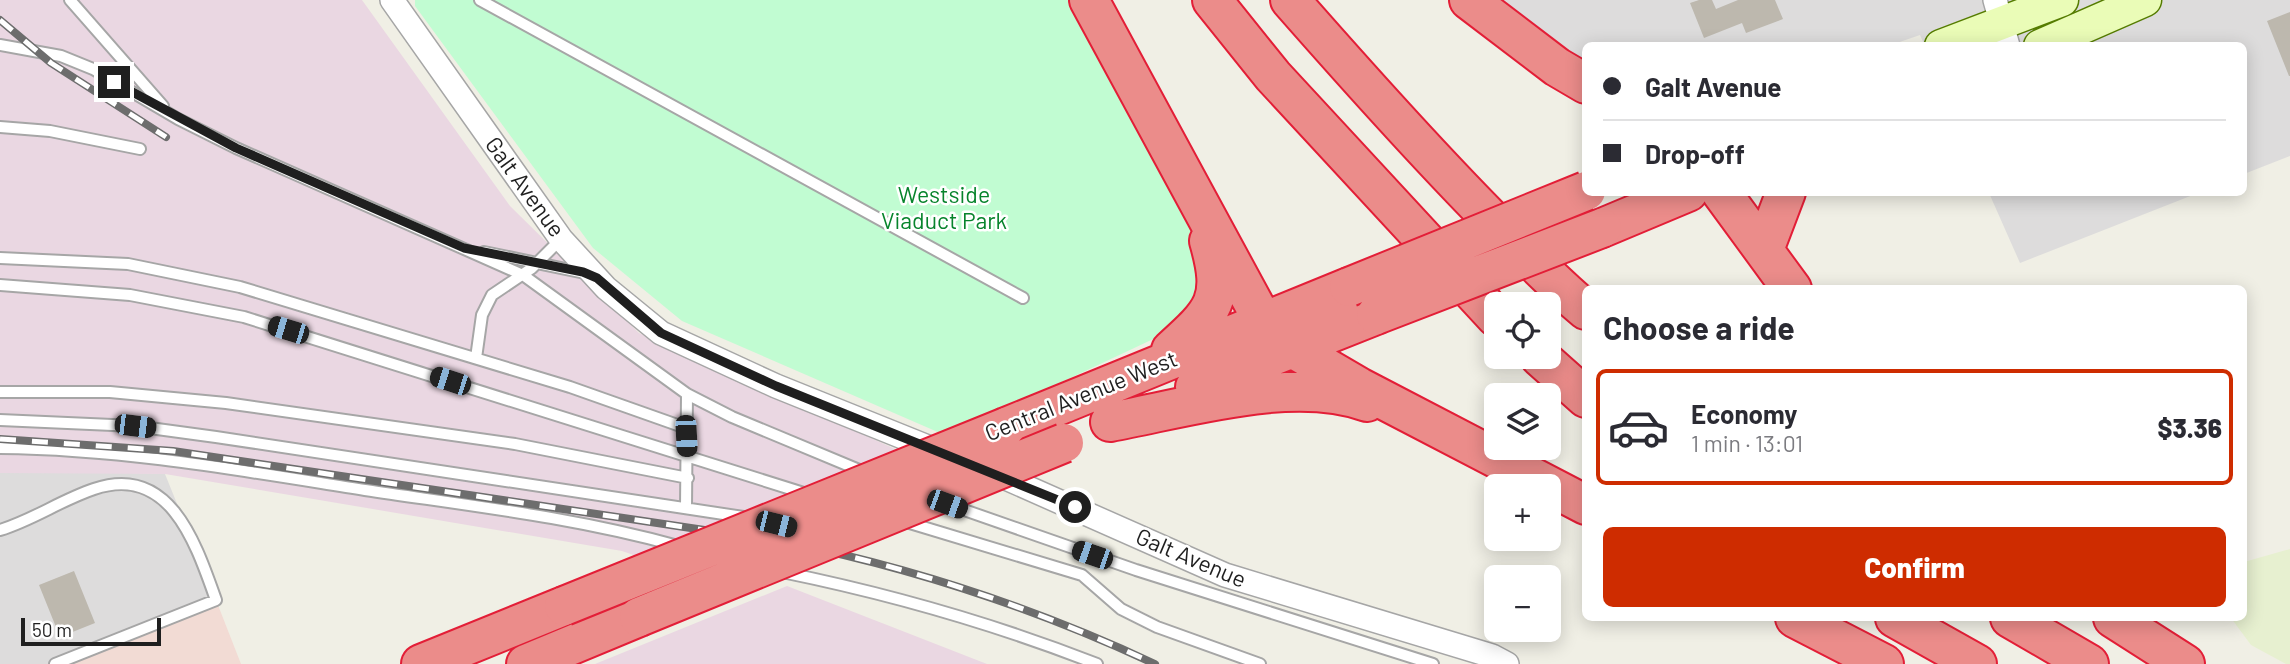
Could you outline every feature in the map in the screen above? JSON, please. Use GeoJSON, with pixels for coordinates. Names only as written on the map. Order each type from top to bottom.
{"type":"FeatureCollection","features":[{"type":"Feature","properties":{"kind":"highway"},"geometry":{"type":"LineString","coordinates":[[1089,0],[1263,321],[1294,349],[1359,387],[1456,435],[1582,503]]}},
{"type":"Feature","properties":{"kind":"highway"},"geometry":{"type":"LineString","coordinates":[[1212,0],[1273,76],[1484,304]]}},
{"type":"Feature","properties":{"kind":"highway"},"geometry":{"type":"LineString","coordinates":[[1290,0],[1356,76],[1459,186],[1561,289],[1582,307]]}},
{"type":"Feature","properties":{"kind":"highway"},"geometry":{"type":"LineString","coordinates":[[1469,0],[1557,67],[1582,82]]}},
{"type":"Feature","properties":{"kind":"highway","name":"Central Avenue West"},"geometry":{"type":"LineString","coordinates":[[421,664],[726,555],[1006,427],[1582,193]]}},
{"type":"Feature","properties":{"kind":"highway","name":"Central Avenue West"},"geometry":{"type":"LineString","coordinates":[[526,664],[1110,422],[1678,196]]}},
{"type":"Feature","properties":{"kind":"highway"},"geometry":{"type":"LineString","coordinates":[[1724,196],[1789,285]]}},
{"type":"Feature","properties":{"kind":"highway"},"geometry":{"type":"LineString","coordinates":[[1764,250],[1784,196]]}},
{"type":"Feature","properties":{"kind":"highway"},"geometry":{"type":"LineString","coordinates":[[1151,368],[1207,317],[1219,276],[1197,202]]}},
{"type":"Feature","properties":{"kind":"highway"},"geometry":{"type":"LineString","coordinates":[[1553,369],[1582,394]]}},
{"type":"Feature","properties":{"kind":"highway"},"geometry":{"type":"LineString","coordinates":[[1110,422],[1255,394],[1301,392],[1356,398],[1456,435]]}},
{"type":"Feature","properties":{"kind":"highway"},"geometry":{"type":"LineString","coordinates":[[505,664],[522,644],[572,611]]}},
{"type":"Feature","properties":{"kind":"highway"},"geometry":{"type":"LineString","coordinates":[[1801,621],[1884,664]]}},
{"type":"Feature","properties":{"kind":"highway"},"geometry":{"type":"LineString","coordinates":[[1900,621],[1977,664]]}},
{"type":"Feature","properties":{"kind":"highway"},"geometry":{"type":"LineString","coordinates":[[2015,621],[2089,664]]}},
{"type":"Feature","properties":{"kind":"highway"},"geometry":{"type":"LineString","coordinates":[[2118,621],[2185,664]]}},
{"type":"Feature","properties":{"kind":"street","name":"Galt Avenue"},"geometry":{"type":"LineString","coordinates":[[392,0],[561,239],[597,278],[661,333],[776,386],[1050,496],[1225,575],[1492,656],[1507,664]]}},
{"type":"Feature","properties":{"kind":"street"},"geometry":{"type":"LineString","coordinates":[[1951,42],[2062,0]]}},
{"type":"Feature","properties":{"kind":"street"},"geometry":{"type":"LineString","coordinates":[[2049,42],[2145,0]]}},
{"type":"Feature","properties":{"kind":"lane"},"geometry":{"type":"LineString","coordinates":[[69,0],[158,102],[178,119]]}},
{"type":"Feature","properties":{"kind":"lane"},"geometry":{"type":"LineString","coordinates":[[480,0],[1023,298]]}},
{"type":"Feature","properties":{"kind":"lane"},"geometry":{"type":"LineString","coordinates":[[0,45],[61,57],[93,69],[178,119],[365,207],[523,275],[687,394],[732,417],[891,483]]}},
{"type":"Feature","properties":{"kind":"lane"},"geometry":{"type":"LineString","coordinates":[[0,127],[50,131],[140,149]]}},
{"type":"Feature","properties":{"kind":"lane"},"geometry":{"type":"LineString","coordinates":[[476,358],[484,306],[492,295],[523,275],[561,239]]}},
{"type":"Feature","properties":{"kind":"lane"},"geometry":{"type":"LineString","coordinates":[[464,248],[583,272],[597,278]]}},
{"type":"Feature","properties":{"kind":"lane"},"geometry":{"type":"LineString","coordinates":[[0,258],[128,264],[181,273],[294,301],[570,387],[686,428]]}},
{"type":"Feature","properties":{"kind":"lane"},"geometry":{"type":"LineString","coordinates":[[0,285],[131,295],[244,317],[842,504]]}},
{"type":"Feature","properties":{"kind":"lane"},"geometry":{"type":"LineString","coordinates":[[0,392],[110,392],[226,403],[515,444],[688,478]]}},
{"type":"Feature","properties":{"kind":"lane"},"geometry":{"type":"LineString","coordinates":[[686,508],[687,394]]}},
{"type":"Feature","properties":{"kind":"lane"},"geometry":{"type":"LineString","coordinates":[[0,420],[122,426],[189,433],[686,508],[789,527]]}},
{"type":"Feature","properties":{"kind":"lane"},"geometry":{"type":"LineString","coordinates":[[0,448],[156,459],[570,519],[726,555],[928,607],[996,626],[1097,664]]}},
{"type":"Feature","properties":{"kind":"lane"},"geometry":{"type":"LineString","coordinates":[[0,530],[92,489],[118,482],[149,489],[169,505],[196,545],[216,600],[55,664]]}},
{"type":"Feature","properties":{"kind":"lane"},"geometry":{"type":"LineString","coordinates":[[915,492],[1136,570],[1433,664]]}},
{"type":"Feature","properties":{"kind":"lane"},"geometry":{"type":"LineString","coordinates":[[867,511],[1082,575],[1121,609],[1157,627],[1260,664]]}},
{"type":"Feature","properties":{"kind":"shaded area"},"geometry":{"type":"Polygon","coordinates":[[[0,0],[362,0],[510,206],[639,333],[904,453],[645,559],[622,551],[165,474],[0,473],[0,0]]]}},
{"type":"Feature","properties":{"kind":"shaded area"},"geometry":{"type":"Polygon","coordinates":[[[1500,0],[2290,0],[2290,156],[2247,173],[2247,42],[1923,42],[1920,35],[1900,42],[1582,42],[1582,59],[1500,0]]]}},
{"type":"Feature","properties":{"kind":"shaded area"},"geometry":{"type":"Polygon","coordinates":[[[1990,196],[2190,196],[2020,263],[1990,196]]]}},
{"type":"Feature","properties":{"kind":"shaded area"},"geometry":{"type":"Polygon","coordinates":[[[0,469],[165,474],[216,600],[55,664],[0,664],[0,469]]]}},
{"type":"Feature","properties":{"kind":"shaded area"},"geometry":{"type":"Polygon","coordinates":[[[787,586],[987,664],[595,664],[787,586]]]}},
{"type":"Feature","properties":{"kind":"shaded area"},"geometry":{"type":"Polygon","coordinates":[[[216,600],[241,664],[55,664],[216,600]]]}},
{"type":"Feature","properties":{"kind":"green space","name":"Westside Viaduct Park"},"geometry":{"type":"Polygon","coordinates":[[[415,0],[1074,0],[1203,244],[1202,292],[1164,334],[947,436],[682,321],[593,248],[415,6],[415,0]]]}},
{"type":"Feature","properties":{"kind":"green space"},"geometry":{"type":"Polygon","coordinates":[[[2290,549],[2290,664],[2251,645],[2233,621],[2247,621],[2247,561],[2290,549]]]}},
{"type":"Feature","properties":{"kind":"building"},"geometry":{"type":"Polygon","coordinates":[[[1712,0],[1716,9],[1738,0],[1775,0],[1783,19],[1746,33],[1742,23],[1704,38],[1690,3],[1712,0]]]}},
{"type":"Feature","properties":{"kind":"building"},"geometry":{"type":"Polygon","coordinates":[[[2290,12],[2290,76],[2289,76],[2267,21],[2290,12]]]}},
{"type":"Feature","properties":{"kind":"building"},"geometry":{"type":"Polygon","coordinates":[[[74,571],[95,623],[60,637],[39,585],[74,571]]]}},
{"type":"Feature","properties":{"kind":"railway"},"geometry":{"type":"LineString","coordinates":[[0,20],[51,63],[166,137]]}},
{"type":"Feature","properties":{"kind":"railway"},"geometry":{"type":"LineString","coordinates":[[0,439],[173,451],[785,542],[880,564],[973,592],[1065,625],[1155,664]]}},
{"type":"Feature","properties":{"kind":"route"},"geometry":{"type":"LineString","coordinates":[[114,82],[236,148],[365,207],[464,248],[556,265],[597,278],[661,333],[776,386],[1075,507]]}}]}
